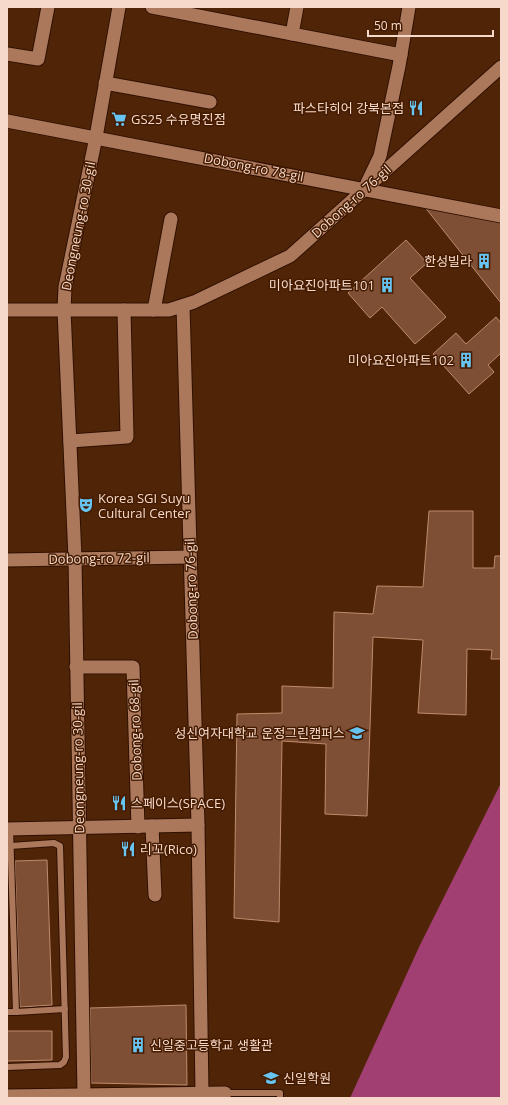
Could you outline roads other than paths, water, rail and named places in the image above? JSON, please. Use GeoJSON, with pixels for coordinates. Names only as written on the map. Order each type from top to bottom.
{"type":"FeatureCollection","features":[{"type":"Feature","properties":{"kind":"street"},"geometry":{"type":"LineString","coordinates":[[7,54],[38,60],[48,7]]}},
{"type":"Feature","properties":{"kind":"street","name":"Deongneung-ro 30-gil"},"geometry":{"type":"LineString","coordinates":[[84,1095],[75,558],[64,310],[65,288],[96,137],[119,7]]}},
{"type":"Feature","properties":{"kind":"street"},"geometry":{"type":"LineString","coordinates":[[152,7],[401,55]]}},
{"type":"Feature","properties":{"kind":"street"},"geometry":{"type":"LineString","coordinates":[[292,34],[298,7]]}},
{"type":"Feature","properties":{"kind":"street"},"geometry":{"type":"LineString","coordinates":[[364,189],[380,156],[401,55],[409,7]]}},
{"type":"Feature","properties":{"kind":"street","name":"Dobong-ro 76-gil"},"geometry":{"type":"LineString","coordinates":[[7,310],[169,310],[183,306],[290,256],[501,67]]}},
{"type":"Feature","properties":{"kind":"street"},"geometry":{"type":"LineString","coordinates":[[105,84],[210,102]]}},
{"type":"Feature","properties":{"kind":"street","name":"Dobong-ro 78-gil"},"geometry":{"type":"LineString","coordinates":[[7,121],[501,216]]}},
{"type":"Feature","properties":{"kind":"street"},"geometry":{"type":"LineString","coordinates":[[154,310],[171,219]]}},
{"type":"Feature","properties":{"kind":"street","name":"Dobong-ro 76-gil"},"geometry":{"type":"LineString","coordinates":[[183,306],[198,825],[202,1093]]}},
{"type":"Feature","properties":{"kind":"street"},"geometry":{"type":"LineString","coordinates":[[70,441],[127,437],[124,310]]}},
{"type":"Feature","properties":{"kind":"street","name":"Dobong-ro 72-gil"},"geometry":{"type":"LineString","coordinates":[[7,551],[7,560],[190,556]]}},
{"type":"Feature","properties":{"kind":"street","name":"Dobong-ro 68-gil"},"geometry":{"type":"LineString","coordinates":[[76,667],[133,667],[138,827]]}},
{"type":"Feature","properties":{"kind":"street"},"geometry":{"type":"LineString","coordinates":[[8,829],[198,825]]}},
{"type":"Feature","properties":{"kind":"street"},"geometry":{"type":"LineString","coordinates":[[152,826],[155,895]]}},
{"type":"Feature","properties":{"kind":"street"},"geometry":{"type":"LineString","coordinates":[[7,1096],[225,1093]]}},
{"type":"Feature","properties":{"kind":"lane"},"geometry":{"type":"LineString","coordinates":[[8,829],[10,846],[9,873],[16,1012]]}},
{"type":"Feature","properties":{"kind":"lane"},"geometry":{"type":"LineString","coordinates":[[7,1067],[60,1065],[64,1062],[66,1057],[60,846],[54,843],[10,846]]}},
{"type":"Feature","properties":{"kind":"lane"},"geometry":{"type":"LineString","coordinates":[[7,1012],[65,1008]]}},
{"type":"Feature","properties":{"kind":"lane"},"geometry":{"type":"LineString","coordinates":[[225,1093],[280,1093],[280,1098]]}},
{"type":"Feature","properties":{"kind":"place","name":"파스타히어 강북본점"},"geometry":{"type":"Point","coordinates":[416,108]}},
{"type":"Feature","properties":{"kind":"place","name":"GS25 수유명진점"},"geometry":{"type":"Point","coordinates":[119,119]}},
{"type":"Feature","properties":{"kind":"place","name":"한성빌라"},"geometry":{"type":"Point","coordinates":[484,261]}},
{"type":"Feature","properties":{"kind":"place","name":"미아요진아파트101"},"geometry":{"type":"Point","coordinates":[387,285]}},
{"type":"Feature","properties":{"kind":"place","name":"미아요진아파트102"},"geometry":{"type":"Point","coordinates":[466,360]}},
{"type":"Feature","properties":{"kind":"place","name":"Korea SGI Suyu Cultural Center"},"geometry":{"type":"Point","coordinates":[86,505]}},
{"type":"Feature","properties":{"kind":"place","name":"성신여자대학교 운정그린캠퍼스"},"geometry":{"type":"Point","coordinates":[357,733]}},
{"type":"Feature","properties":{"kind":"place","name":"스페이스(SPACE)"},"geometry":{"type":"Point","coordinates":[119,803]}},
{"type":"Feature","properties":{"kind":"place","name":"리꼬(Rico)"},"geometry":{"type":"Point","coordinates":[128,849]}},
{"type":"Feature","properties":{"kind":"place","name":"신일중고등학교 생활관"},"geometry":{"type":"Point","coordinates":[138,1045]}},
{"type":"Feature","properties":{"kind":"place","name":"신일학원"},"geometry":{"type":"Point","coordinates":[271,1078]}}]}
